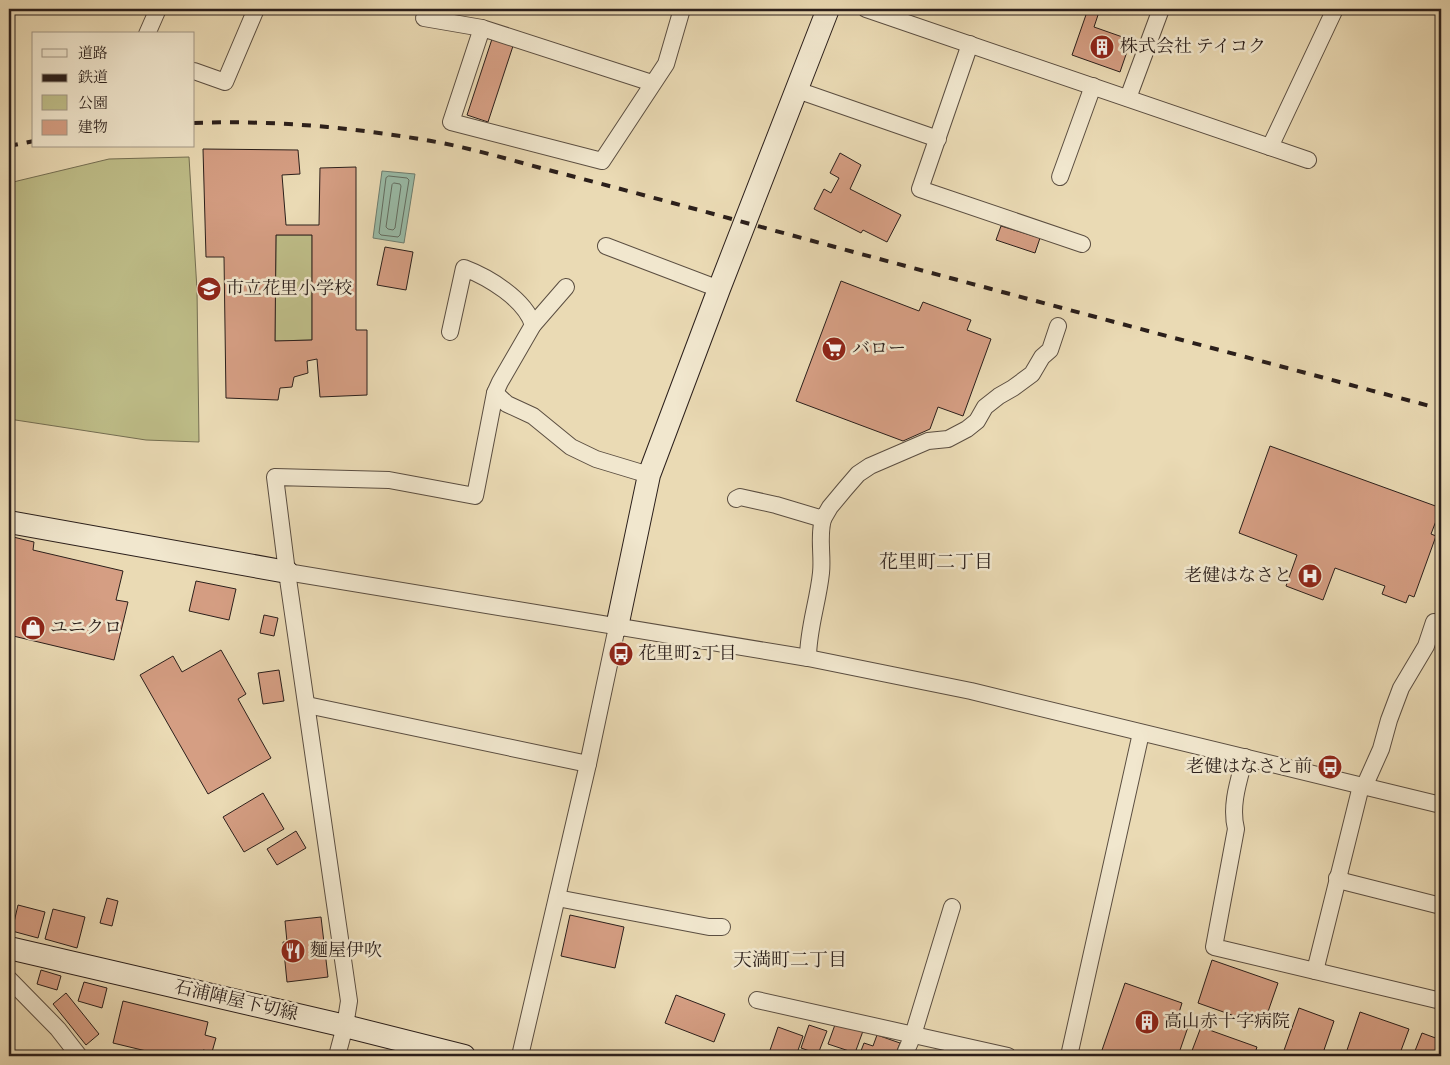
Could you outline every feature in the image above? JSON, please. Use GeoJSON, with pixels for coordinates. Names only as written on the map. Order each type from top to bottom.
{"type":"FeatureCollection","features":[{"type":"Feature","properties":{"kind":"street"},"geometry":{"type":"LineString","coordinates":[[149,32],[158,9]]}},
{"type":"Feature","properties":{"kind":"street"},"geometry":{"type":"LineString","coordinates":[[195,71],[225,82],[256,9]]}},
{"type":"Feature","properties":{"kind":"street"},"geometry":{"type":"LineString","coordinates":[[482,28],[451,122],[602,161],[666,64],[682,9]]}},
{"type":"Feature","properties":{"kind":"street"},"geometry":{"type":"LineString","coordinates":[[520,1056],[588,764],[649,475],[828,9]]}},
{"type":"Feature","properties":{"kind":"street"},"geometry":{"type":"LineString","coordinates":[[866,9],[1308,160]]}},
{"type":"Feature","properties":{"kind":"street"},"geometry":{"type":"LineString","coordinates":[[1128,98],[1161,9]]}},
{"type":"Feature","properties":{"kind":"street"},"geometry":{"type":"LineString","coordinates":[[1270,147],[1335,9]]}},
{"type":"Feature","properties":{"kind":"street"},"geometry":{"type":"LineString","coordinates":[[424,18],[482,28],[652,83]]}},
{"type":"Feature","properties":{"kind":"street"},"geometry":{"type":"LineString","coordinates":[[970,44],[920,189],[1082,244]]}},
{"type":"Feature","properties":{"kind":"street"},"geometry":{"type":"LineString","coordinates":[[1060,176],[1092,86]]}},
{"type":"Feature","properties":{"kind":"street"},"geometry":{"type":"LineString","coordinates":[[797,90],[938,139]]}},
{"type":"Feature","properties":{"kind":"street"},"geometry":{"type":"LineString","coordinates":[[606,246],[719,289]]}},
{"type":"Feature","properties":{"kind":"street"},"geometry":{"type":"LineString","coordinates":[[450,332],[464,268],[498,285],[524,309],[534,325]]}},
{"type":"Feature","properties":{"kind":"street"},"geometry":{"type":"LineString","coordinates":[[338,1056],[346,1026],[348,1002],[275,477],[390,480],[475,496],[495,393],[534,325],[566,287]]}},
{"type":"Feature","properties":{"kind":"street"},"geometry":{"type":"LineString","coordinates":[[808,658],[808,644],[821,573],[821,527],[830,507],[858,474],[870,466],[928,441],[948,439],[967,429],[977,421],[985,406],[1032,374],[1042,357],[1050,350],[1058,326]]}},
{"type":"Feature","properties":{"kind":"street"},"geometry":{"type":"LineString","coordinates":[[495,393],[507,404],[533,416],[571,446],[596,459],[649,475]]}},
{"type":"Feature","properties":{"kind":"street"},"geometry":{"type":"LineString","coordinates":[[736,500],[740,497],[823,519]]}},
{"type":"Feature","properties":{"kind":"street"},"geometry":{"type":"LineString","coordinates":[[9,522],[287,572],[808,658],[971,691],[1441,805]]}},
{"type":"Feature","properties":{"kind":"street"},"geometry":{"type":"LineString","coordinates":[[1315,971],[1337,878],[1363,786],[1381,749],[1401,688],[1426,646],[1434,622],[1441,624]]}},
{"type":"Feature","properties":{"kind":"street"},"geometry":{"type":"LineString","coordinates":[[307,705],[588,764]]}},
{"type":"Feature","properties":{"kind":"street"},"geometry":{"type":"LineString","coordinates":[[1069,1056],[1141,733]]}},
{"type":"Feature","properties":{"kind":"street"},"geometry":{"type":"LineString","coordinates":[[1245,757],[1235,796],[1234,819],[1236,829],[1214,947],[1441,1001]]}},
{"type":"Feature","properties":{"kind":"street"},"geometry":{"type":"LineString","coordinates":[[1337,878],[1346,882],[1441,906]]}},
{"type":"Feature","properties":{"kind":"street"},"geometry":{"type":"LineString","coordinates":[[557,898],[709,927],[722,927]]}},
{"type":"Feature","properties":{"kind":"street"},"geometry":{"type":"LineString","coordinates":[[904,1056],[913,1035],[952,908]]}},
{"type":"Feature","properties":{"kind":"street","name":"石浦陣屋下切線"},"geometry":{"type":"LineString","coordinates":[[9,948],[346,1026],[464,1056]]}},
{"type":"Feature","properties":{"kind":"street"},"geometry":{"type":"LineString","coordinates":[[9,979],[58,1029],[79,1056]]}},
{"type":"Feature","properties":{"kind":"street"},"geometry":{"type":"LineString","coordinates":[[757,1000],[1008,1056]]}},
{"type":"Feature","properties":{"kind":"green space"},"geometry":{"type":"Polygon","coordinates":[[[189,157],[197,290],[199,442],[146,440],[9,419],[9,183],[109,159],[189,157]]]}},
{"type":"Feature","properties":{"kind":"green space"},"geometry":{"type":"Polygon","coordinates":[[[276,235],[312,235],[312,340],[275,341],[276,235]]]}},
{"type":"Feature","properties":{"kind":"water"},"geometry":{"type":"Polygon","coordinates":[[[382,171],[415,174],[404,243],[373,238],[382,171]]]}},
{"type":"Feature","properties":{"kind":"building","name":"株式会社 テイコク"},"geometry":{"type":"Polygon","coordinates":[[[1088,9],[1099,12],[1094,27],[1131,40],[1120,72],[1072,55],[1088,9]]]}},
{"type":"Feature","properties":{"kind":"building"},"geometry":{"type":"Polygon","coordinates":[[[492,39],[513,46],[488,122],[467,115],[492,39]]]}},
{"type":"Feature","properties":{"kind":"building"},"geometry":{"type":"Polygon","coordinates":[[[203,149],[298,150],[300,174],[282,175],[286,225],[319,225],[320,168],[356,167],[356,330],[367,330],[367,395],[320,397],[317,359],[307,361],[308,373],[294,377],[292,387],[280,388],[278,400],[226,398],[224,257],[206,257],[203,149]],[[276,235],[275,341],[312,340],[312,235],[276,235]]]}},
{"type":"Feature","properties":{"kind":"building"},"geometry":{"type":"Polygon","coordinates":[[[840,153],[861,165],[850,189],[901,215],[887,242],[863,230],[861,233],[814,209],[824,189],[831,193],[839,178],[830,173],[840,153]]]}},
{"type":"Feature","properties":{"kind":"building"},"geometry":{"type":"Polygon","coordinates":[[[1001,226],[1040,238],[1035,253],[996,240],[1001,226]]]}},
{"type":"Feature","properties":{"kind":"building"},"geometry":{"type":"Polygon","coordinates":[[[385,247],[413,252],[406,290],[377,285],[385,247]]]}},
{"type":"Feature","properties":{"kind":"building"},"geometry":{"type":"Polygon","coordinates":[[[841,281],[919,311],[923,302],[971,320],[967,330],[991,339],[963,416],[938,407],[930,429],[903,441],[796,401],[841,281]]]}},
{"type":"Feature","properties":{"kind":"building"},"geometry":{"type":"Polygon","coordinates":[[[1270,446],[1441,508],[1431,534],[1436,536],[1414,597],[1409,595],[1406,603],[1382,594],[1385,586],[1335,568],[1323,600],[1286,586],[1297,555],[1239,533],[1270,446]]]}},
{"type":"Feature","properties":{"kind":"building"},"geometry":{"type":"Polygon","coordinates":[[[9,536],[34,542],[33,550],[123,571],[116,600],[128,602],[114,660],[9,635],[9,536]]]}},
{"type":"Feature","properties":{"kind":"building"},"geometry":{"type":"Polygon","coordinates":[[[196,581],[236,589],[229,620],[189,611],[196,581]]]}},
{"type":"Feature","properties":{"kind":"building"},"geometry":{"type":"Polygon","coordinates":[[[264,615],[278,618],[274,636],[260,633],[264,615]]]}},
{"type":"Feature","properties":{"kind":"building"},"geometry":{"type":"Polygon","coordinates":[[[221,650],[246,694],[238,699],[271,758],[208,794],[140,675],[173,656],[182,672],[221,650]]]}},
{"type":"Feature","properties":{"kind":"building"},"geometry":{"type":"Polygon","coordinates":[[[279,670],[284,701],[263,704],[258,673],[279,670]]]}},
{"type":"Feature","properties":{"kind":"building"},"geometry":{"type":"Polygon","coordinates":[[[263,793],[284,829],[244,852],[223,817],[263,793]]]}},
{"type":"Feature","properties":{"kind":"building"},"geometry":{"type":"Polygon","coordinates":[[[296,831],[306,848],[277,865],[267,849],[296,831]]]}},
{"type":"Feature","properties":{"kind":"building"},"geometry":{"type":"Polygon","coordinates":[[[107,898],[118,901],[112,926],[100,923],[107,898]]]}},
{"type":"Feature","properties":{"kind":"building"},"geometry":{"type":"Polygon","coordinates":[[[18,905],[45,912],[38,938],[12,931],[18,905]]]}},
{"type":"Feature","properties":{"kind":"building"},"geometry":{"type":"Polygon","coordinates":[[[53,909],[85,917],[77,948],[45,939],[53,909]]]}},
{"type":"Feature","properties":{"kind":"building"},"geometry":{"type":"Polygon","coordinates":[[[570,915],[624,927],[615,968],[561,956],[570,915]]]}},
{"type":"Feature","properties":{"kind":"building"},"geometry":{"type":"Polygon","coordinates":[[[321,917],[328,977],[287,982],[283,942],[287,942],[285,921],[321,917]]]}},
{"type":"Feature","properties":{"kind":"building"},"geometry":{"type":"Polygon","coordinates":[[[1212,960],[1278,983],[1263,1026],[1198,1003],[1212,960]]]}},
{"type":"Feature","properties":{"kind":"building"},"geometry":{"type":"Polygon","coordinates":[[[41,970],[61,976],[57,990],[37,984],[41,970]]]}},
{"type":"Feature","properties":{"kind":"building"},"geometry":{"type":"Polygon","coordinates":[[[84,982],[107,988],[102,1008],[78,1001],[84,982]]]}},
{"type":"Feature","properties":{"kind":"building","name":"高山赤十字病院"},"geometry":{"type":"Polygon","coordinates":[[[1125,983],[1182,1003],[1177,1019],[1189,1024],[1178,1056],[1100,1056],[1125,983]]]}},
{"type":"Feature","properties":{"kind":"building"},"geometry":{"type":"Polygon","coordinates":[[[66,993],[99,1034],[86,1045],[53,1004],[66,993]]]}},
{"type":"Feature","properties":{"kind":"building"},"geometry":{"type":"Polygon","coordinates":[[[676,995],[725,1014],[714,1042],[665,1023],[676,995]]]}},
{"type":"Feature","properties":{"kind":"building"},"geometry":{"type":"Polygon","coordinates":[[[123,1001],[208,1022],[205,1035],[216,1038],[212,1052],[203,1050],[201,1056],[167,1056],[113,1043],[123,1001]]]}},
{"type":"Feature","properties":{"kind":"building","name":"高山赤十字病院"},"geometry":{"type":"Polygon","coordinates":[[[1299,1008],[1334,1021],[1324,1050],[1341,1056],[1282,1056],[1299,1008]]]}},
{"type":"Feature","properties":{"kind":"building"},"geometry":{"type":"Polygon","coordinates":[[[1360,1012],[1409,1029],[1399,1056],[1345,1056],[1360,1012]]]}},
{"type":"Feature","properties":{"kind":"building"},"geometry":{"type":"Polygon","coordinates":[[[836,1022],[863,1031],[855,1053],[828,1044],[836,1022]]]}},
{"type":"Feature","properties":{"kind":"building"},"geometry":{"type":"Polygon","coordinates":[[[809,1025],[827,1031],[818,1054],[801,1048],[809,1025]]]}},
{"type":"Feature","properties":{"kind":"building"},"geometry":{"type":"Polygon","coordinates":[[[778,1027],[803,1036],[796,1056],[768,1056],[778,1027]]]}},
{"type":"Feature","properties":{"kind":"building","name":"高山赤十字病院"},"geometry":{"type":"Polygon","coordinates":[[[1201,1027],[1257,1047],[1254,1056],[1190,1056],[1201,1027]]]}},
{"type":"Feature","properties":{"kind":"building"},"geometry":{"type":"Polygon","coordinates":[[[1422,1033],[1441,1040],[1441,1056],[1413,1056],[1422,1033]]]}},
{"type":"Feature","properties":{"kind":"building"},"geometry":{"type":"Polygon","coordinates":[[[877,1035],[900,1043],[895,1056],[859,1056],[864,1043],[873,1046],[877,1035]]]}},
{"type":"Feature","properties":{"kind":"railway"},"geometry":{"type":"LineString","coordinates":[[195,123],[310,125],[396,135],[458,146],[1441,409]]}},
{"type":"Feature","properties":{"kind":"railway"},"geometry":{"type":"LineString","coordinates":[[9,146],[32,141]]}},
{"type":"Feature","properties":{"kind":"place","name":"株式会社 テイコク"},"geometry":{"type":"Point","coordinates":[1102,47]}},
{"type":"Feature","properties":{"kind":"place","name":"市立花里小学校"},"geometry":{"type":"Point","coordinates":[209,289]}},
{"type":"Feature","properties":{"kind":"place","name":"バロー"},"geometry":{"type":"Point","coordinates":[834,349]}},
{"type":"Feature","properties":{"kind":"place","name":"老健はなさと"},"geometry":{"type":"Point","coordinates":[1310,576]}},
{"type":"Feature","properties":{"kind":"place","name":"ユニクロ"},"geometry":{"type":"Point","coordinates":[33,628]}},
{"type":"Feature","properties":{"kind":"place","name":"花里町2丁目"},"geometry":{"type":"Point","coordinates":[621,654]}},
{"type":"Feature","properties":{"kind":"place","name":"老健はなさと前"},"geometry":{"type":"Point","coordinates":[1330,767]}},
{"type":"Feature","properties":{"kind":"place","name":"麵屋伊吹"},"geometry":{"type":"Point","coordinates":[293,951]}},
{"type":"Feature","properties":{"kind":"place","name":"高山赤十字病院"},"geometry":{"type":"Point","coordinates":[1147,1022]}},
{"type":"Feature","properties":{"kind":"district","name":"花里町二丁目"},"geometry":{"type":"Point","coordinates":[936,562]}},
{"type":"Feature","properties":{"kind":"district","name":"天満町二丁目"},"geometry":{"type":"Point","coordinates":[790,960]}}]}
